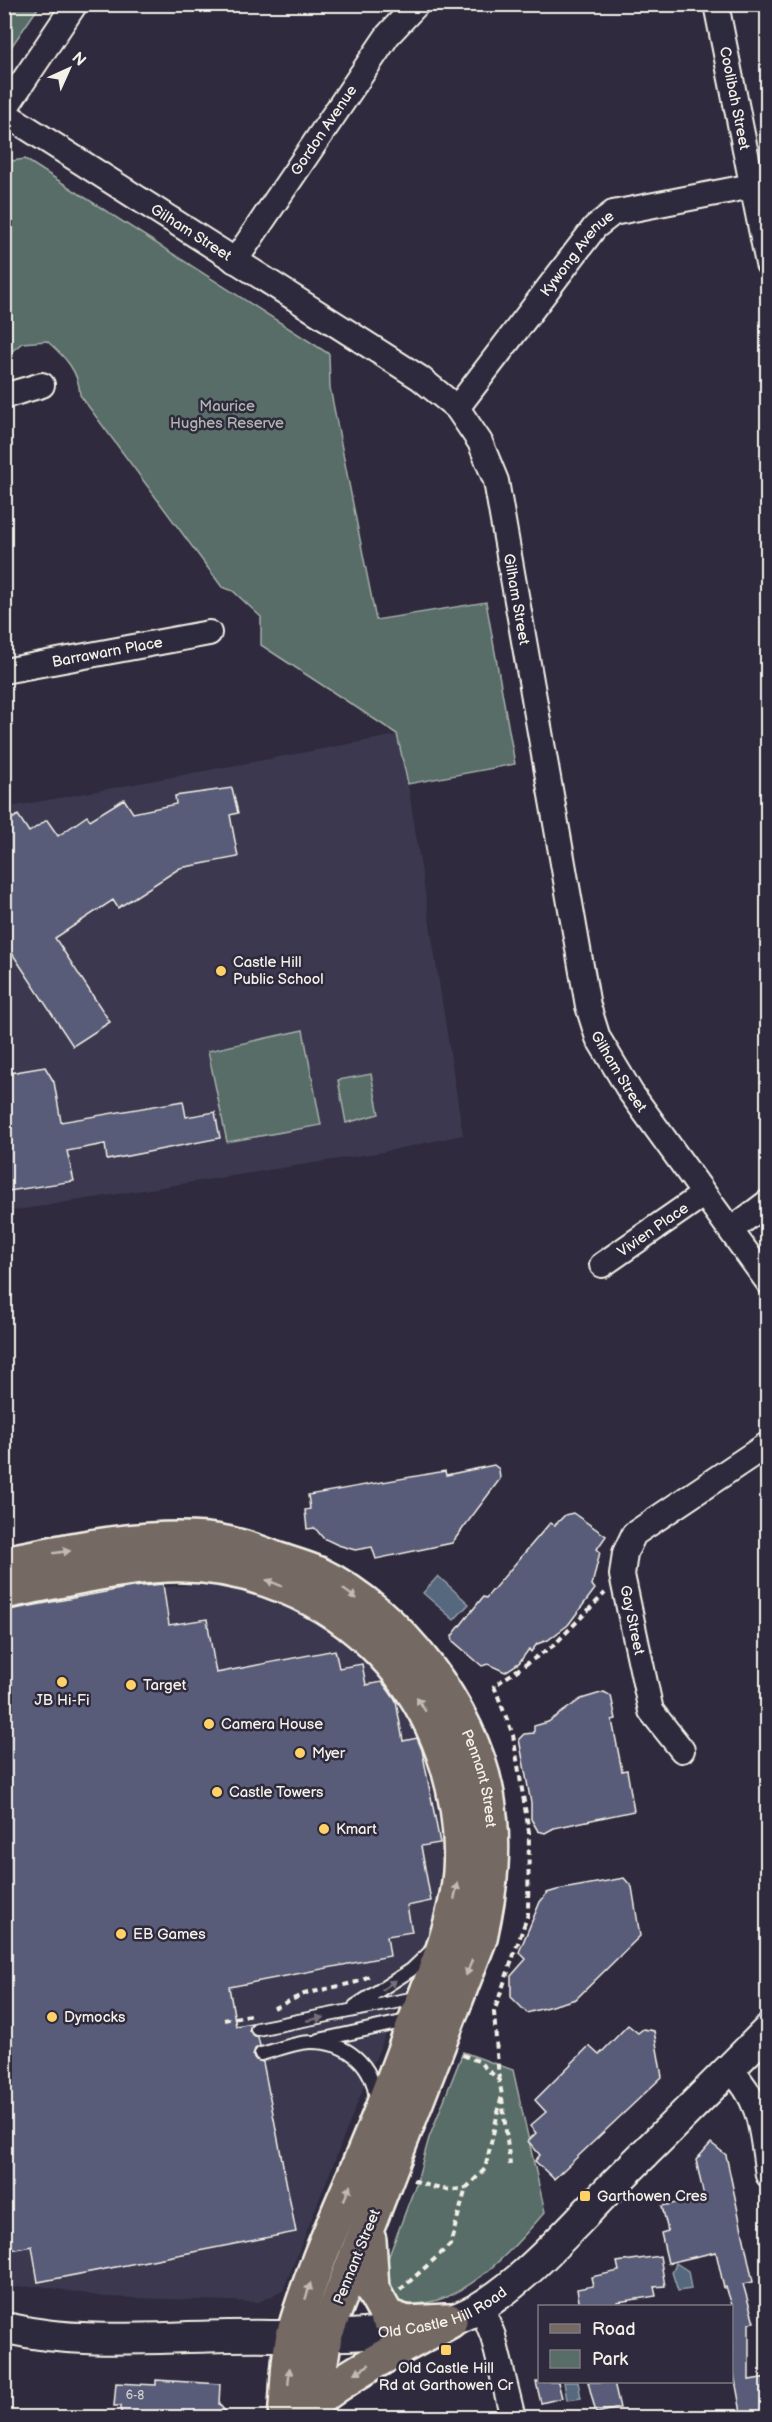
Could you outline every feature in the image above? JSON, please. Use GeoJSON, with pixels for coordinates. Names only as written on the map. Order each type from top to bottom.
{"type":"FeatureCollection","features":[{"type":"Feature","properties":{"kind":"main road","name":"Pennant Street"},"geometry":{"type":"LineString","coordinates":[[4,1563],[147,1540],[208,1540],[254,1550],[319,1574],[352,1595],[421,1658],[445,1689],[473,1745],[487,1793],[493,1849],[490,1894],[480,1938],[378,2119],[318,2260],[309,2336]]}},
{"type":"Feature","properties":{"kind":"main road","name":"Pennant Street"},"geometry":{"type":"LineString","coordinates":[[4,1592],[130,1569],[168,1565],[201,1566],[268,1580],[323,1604],[368,1638],[401,1672],[432,1723],[452,1782],[459,1828],[460,1873],[449,1927],[437,2017],[369,2226],[309,2336]]}},
{"type":"Feature","properties":{"kind":"main road"},"geometry":{"type":"LineString","coordinates":[[369,2226],[369,2271],[372,2289],[387,2316],[407,2323],[450,2321]]}},
{"type":"Feature","properties":{"kind":"main road"},"geometry":{"type":"LineString","coordinates":[[304,2413],[341,2381],[450,2321]]}},
{"type":"Feature","properties":{"kind":"main road"},"geometry":{"type":"LineString","coordinates":[[304,2413],[309,2336]]}},
{"type":"Feature","properties":{"kind":"street"},"geometry":{"type":"LineString","coordinates":[[4,112],[75,4]]}},
{"type":"Feature","properties":{"kind":"street","name":"Gordon Avenue"},"geometry":{"type":"LineString","coordinates":[[235,261],[388,35],[417,4]]}},
{"type":"Feature","properties":{"kind":"street","name":"Coolibah Street"},"geometry":{"type":"LineString","coordinates":[[716,4],[768,264]]}},
{"type":"Feature","properties":{"kind":"street","name":"Gilham Street"},"geometry":{"type":"LineString","coordinates":[[4,112],[420,378],[457,408],[480,442],[496,481],[588,1006],[598,1038],[631,1093],[768,1282]]}},
{"type":"Feature","properties":{"kind":"street","name":"Kywong Avenue"},"geometry":{"type":"LineString","coordinates":[[457,408],[595,227],[613,213],[752,186]]}},
{"type":"Feature","properties":{"kind":"street"},"geometry":{"type":"LineString","coordinates":[[4,396],[42,385]]}},
{"type":"Feature","properties":{"kind":"street","name":"Barrawarn Place"},"geometry":{"type":"LineString","coordinates":[[4,671],[209,633]]}},
{"type":"Feature","properties":{"kind":"street","name":"Vivien Place"},"geometry":{"type":"LineString","coordinates":[[602,1265],[704,1194]]}},
{"type":"Feature","properties":{"kind":"street"},"geometry":{"type":"LineString","coordinates":[[731,1230],[768,1202]]}},
{"type":"Feature","properties":{"kind":"street","name":"Gay Street"},"geometry":{"type":"LineString","coordinates":[[682,1750],[651,1711],[622,1575],[625,1553],[634,1534],[768,1444]]}},
{"type":"Feature","properties":{"kind":"street","name":"Old Castle Hill Road"},"geometry":{"type":"LineString","coordinates":[[7,2327],[29,2333],[103,2337],[309,2336],[384,2333],[450,2321],[481,2306],[512,2283],[768,2030]]}},
{"type":"Feature","properties":{"kind":"street"},"geometry":{"type":"LineString","coordinates":[[730,2070],[753,2098],[768,2175]]}},
{"type":"Feature","properties":{"kind":"street"},"geometry":{"type":"LineString","coordinates":[[481,2306],[493,2336],[513,2418]]}},
{"type":"Feature","properties":{"kind":"lane"},"geometry":{"type":"LineString","coordinates":[[338,2014],[370,1998],[411,1970],[434,1948],[449,1927]]}},
{"type":"Feature","properties":{"kind":"lane"},"geometry":{"type":"LineString","coordinates":[[257,2030],[338,2014],[437,2017]]}},
{"type":"Feature","properties":{"kind":"lane"},"geometry":{"type":"LineString","coordinates":[[261,2054],[437,2017]]}},
{"type":"Feature","properties":{"kind":"lane"},"geometry":{"type":"LineString","coordinates":[[310,2042],[341,2047],[359,2058],[370,2071],[375,2088],[378,2119]]}},
{"type":"Feature","properties":{"kind":"path"},"geometry":{"type":"LineString","coordinates":[[510,2165],[499,2080],[494,2012],[528,1914],[529,1832],[513,1735],[494,1686],[554,1645],[622,1575]]}},
{"type":"Feature","properties":{"kind":"path"},"geometry":{"type":"LineString","coordinates":[[267,2012],[304,1994],[357,1982],[376,1973]]}},
{"type":"Feature","properties":{"kind":"path"},"geometry":{"type":"LineString","coordinates":[[224,2020],[256,2014]]}},
{"type":"Feature","properties":{"kind":"path"},"geometry":{"type":"LineString","coordinates":[[437,2017],[499,2080]]}},
{"type":"Feature","properties":{"kind":"path"},"geometry":{"type":"LineString","coordinates":[[390,2297],[410,2284],[450,2245],[466,2188],[485,2169],[502,2095]]}},
{"type":"Feature","properties":{"kind":"path"},"geometry":{"type":"LineString","coordinates":[[410,2179],[433,2189],[453,2191],[466,2188]]}},
{"type":"Feature","properties":{"kind":"shaded area","name":"Castle Hill Public School"},"geometry":{"type":"Polygon","coordinates":[[[397,735],[408,784],[463,1135],[383,1152],[5,1212],[5,808],[397,735]]]}},
{"type":"Feature","properties":{"kind":"shaded area"},"geometry":{"type":"Polygon","coordinates":[[[215,1583],[289,1603],[349,1640],[392,1687],[422,1743],[438,1792],[443,1840],[440,1894],[425,1946],[370,2071],[283,2291],[259,2302],[104,2297],[39,2286],[5,2288],[5,1615],[141,1589],[215,1583]]]}},
{"type":"Feature","properties":{"kind":"green space"},"geometry":{"type":"Polygon","coordinates":[[[4,5],[40,5],[5,56],[4,5]]]}},
{"type":"Feature","properties":{"kind":"green space","name":"Maurice Hughes Reserve"},"geometry":{"type":"Polygon","coordinates":[[[25,159],[329,354],[330,388],[376,620],[486,602],[515,764],[408,784],[397,734],[261,645],[261,617],[233,591],[222,587],[80,395],[74,372],[60,353],[47,341],[22,343],[5,357],[5,162],[25,159]]]}},
{"type":"Feature","properties":{"kind":"green space"},"geometry":{"type":"Polygon","coordinates":[[[303,1030],[321,1125],[227,1142],[208,1051],[303,1030]]]}},
{"type":"Feature","properties":{"kind":"green space"},"geometry":{"type":"Polygon","coordinates":[[[371,1074],[379,1114],[346,1123],[338,1080],[371,1074]]]}},
{"type":"Feature","properties":{"kind":"green space"},"geometry":{"type":"Polygon","coordinates":[[[463,2052],[513,2070],[545,2212],[498,2262],[460,2290],[440,2299],[418,2304],[395,2302],[383,2272],[417,2181],[429,2138],[463,2052]]]}},
{"type":"Feature","properties":{"kind":"water"},"geometry":{"type":"Polygon","coordinates":[[[438,1576],[469,1604],[454,1620],[423,1593],[438,1576]]]}},
{"type":"Feature","properties":{"kind":"water"},"geometry":{"type":"Polygon","coordinates":[[[676,2263],[688,2271],[691,2289],[678,2291],[672,2272],[676,2263]]]}},
{"type":"Feature","properties":{"kind":"water"},"geometry":{"type":"Polygon","coordinates":[[[564,2383],[578,2383],[581,2398],[567,2400],[564,2383]]]}},
{"type":"Feature","properties":{"kind":"building"},"geometry":{"type":"Polygon","coordinates":[[[232,788],[238,813],[230,815],[238,857],[180,868],[118,908],[113,900],[55,938],[110,1022],[73,1046],[4,941],[4,824],[18,815],[29,832],[47,820],[58,836],[87,816],[90,820],[124,799],[133,813],[176,804],[175,796],[232,788]]]}},
{"type":"Feature","properties":{"kind":"building"},"geometry":{"type":"Polygon","coordinates":[[[45,1067],[54,1082],[61,1122],[183,1101],[186,1117],[215,1112],[220,1138],[107,1160],[105,1144],[67,1151],[74,1181],[9,1191],[4,1168],[4,1074],[45,1067]]]}},
{"type":"Feature","properties":{"kind":"building"},"geometry":{"type":"Polygon","coordinates":[[[494,1465],[499,1469],[500,1479],[452,1543],[376,1559],[372,1547],[355,1550],[323,1538],[315,1528],[307,1529],[305,1510],[310,1509],[308,1495],[445,1471],[446,1475],[494,1465]]]}},
{"type":"Feature","properties":{"kind":"building"},"geometry":{"type":"Polygon","coordinates":[[[573,1513],[606,1536],[597,1549],[600,1552],[592,1585],[595,1589],[568,1625],[548,1640],[537,1644],[531,1652],[529,1649],[519,1663],[505,1672],[488,1664],[482,1666],[453,1641],[452,1636],[483,1597],[486,1598],[550,1523],[555,1525],[565,1515],[573,1513]]]}},
{"type":"Feature","properties":{"kind":"building","name":"Castle Towers"},"geometry":{"type":"Polygon","coordinates":[[[163,1584],[169,1625],[207,1619],[216,1673],[335,1650],[339,1668],[362,1664],[366,1685],[382,1682],[396,1701],[403,1741],[417,1738],[422,1750],[440,1843],[421,1846],[431,1901],[407,1906],[412,1932],[387,1936],[390,1956],[229,1987],[236,2026],[252,2023],[249,2031],[258,2037],[260,2046],[255,2049],[253,2056],[256,2060],[263,2062],[296,2232],[38,2282],[32,2246],[4,2251],[4,1611],[132,1587],[163,1584]]]}},
{"type":"Feature","properties":{"kind":"building"},"geometry":{"type":"Polygon","coordinates":[[[604,1692],[611,1696],[616,1719],[612,1720],[622,1771],[627,1770],[634,1811],[554,1828],[545,1833],[538,1831],[531,1819],[531,1803],[519,1739],[524,1734],[534,1733],[534,1726],[548,1722],[581,1699],[604,1692]]]}},
{"type":"Feature","properties":{"kind":"building"},"geometry":{"type":"Polygon","coordinates":[[[624,1878],[632,1887],[640,1936],[576,1999],[527,2013],[511,1997],[511,1976],[526,1959],[519,1952],[540,1902],[547,1893],[557,1890],[624,1878]]]}},
{"type":"Feature","properties":{"kind":"building"},"geometry":{"type":"Polygon","coordinates":[[[628,2025],[638,2033],[643,2029],[654,2031],[662,2077],[554,2179],[535,2161],[540,2155],[528,2141],[536,2133],[530,2126],[546,2112],[535,2100],[589,2046],[599,2055],[628,2025]]]}},
{"type":"Feature","properties":{"kind":"building"},"geometry":{"type":"Polygon","coordinates":[[[711,2143],[726,2155],[753,2282],[743,2284],[754,2322],[749,2323],[749,2380],[768,2377],[768,2418],[742,2418],[733,2374],[733,2305],[726,2287],[724,2288],[716,2252],[668,2263],[661,2233],[668,2231],[662,2206],[704,2197],[696,2160],[711,2143]]]}},
{"type":"Feature","properties":{"kind":"building"},"geometry":{"type":"Polygon","coordinates":[[[660,2256],[665,2286],[654,2287],[656,2296],[618,2302],[616,2305],[580,2305],[577,2289],[593,2286],[591,2277],[619,2271],[617,2262],[660,2256]]]}},
{"type":"Feature","properties":{"kind":"building"},"geometry":{"type":"Polygon","coordinates":[[[156,2380],[220,2384],[219,2404],[231,2418],[121,2418],[121,2406],[114,2406],[116,2383],[156,2385],[156,2380]]]}},
{"type":"Feature","properties":{"kind":"building"},"geometry":{"type":"Polygon","coordinates":[[[536,2382],[558,2383],[562,2398],[541,2403],[536,2382]]]}},
{"type":"Feature","properties":{"kind":"building"},"geometry":{"type":"Polygon","coordinates":[[[588,2383],[614,2383],[620,2408],[596,2413],[588,2383]]]}},
{"type":"Feature","properties":{"kind":"place","name":"Castle Hill Public School"},"geometry":{"type":"Point","coordinates":[221,971]}},
{"type":"Feature","properties":{"kind":"place","name":"JB Hi-Fi"},"geometry":{"type":"Point","coordinates":[62,1682]}},
{"type":"Feature","properties":{"kind":"place","name":"Target"},"geometry":{"type":"Point","coordinates":[131,1685]}},
{"type":"Feature","properties":{"kind":"place","name":"Camera House"},"geometry":{"type":"Point","coordinates":[209,1724]}},
{"type":"Feature","properties":{"kind":"place","name":"Myer"},"geometry":{"type":"Point","coordinates":[300,1753]}},
{"type":"Feature","properties":{"kind":"place","name":"Castle Towers"},"geometry":{"type":"Point","coordinates":[217,1792]}},
{"type":"Feature","properties":{"kind":"place","name":"Kmart"},"geometry":{"type":"Point","coordinates":[324,1829]}},
{"type":"Feature","properties":{"kind":"place","name":"EB Games"},"geometry":{"type":"Point","coordinates":[121,1934]}},
{"type":"Feature","properties":{"kind":"place","name":"Dymocks"},"geometry":{"type":"Point","coordinates":[52,2017]}},
{"type":"Feature","properties":{"kind":"place","name":"Garthowen Cres"},"geometry":{"type":"Point","coordinates":[585,2196]}},
{"type":"Feature","properties":{"kind":"place","name":"Old Castle Hill Rd at Garthowen Cr"},"geometry":{"type":"Point","coordinates":[446,2350]}}]}
